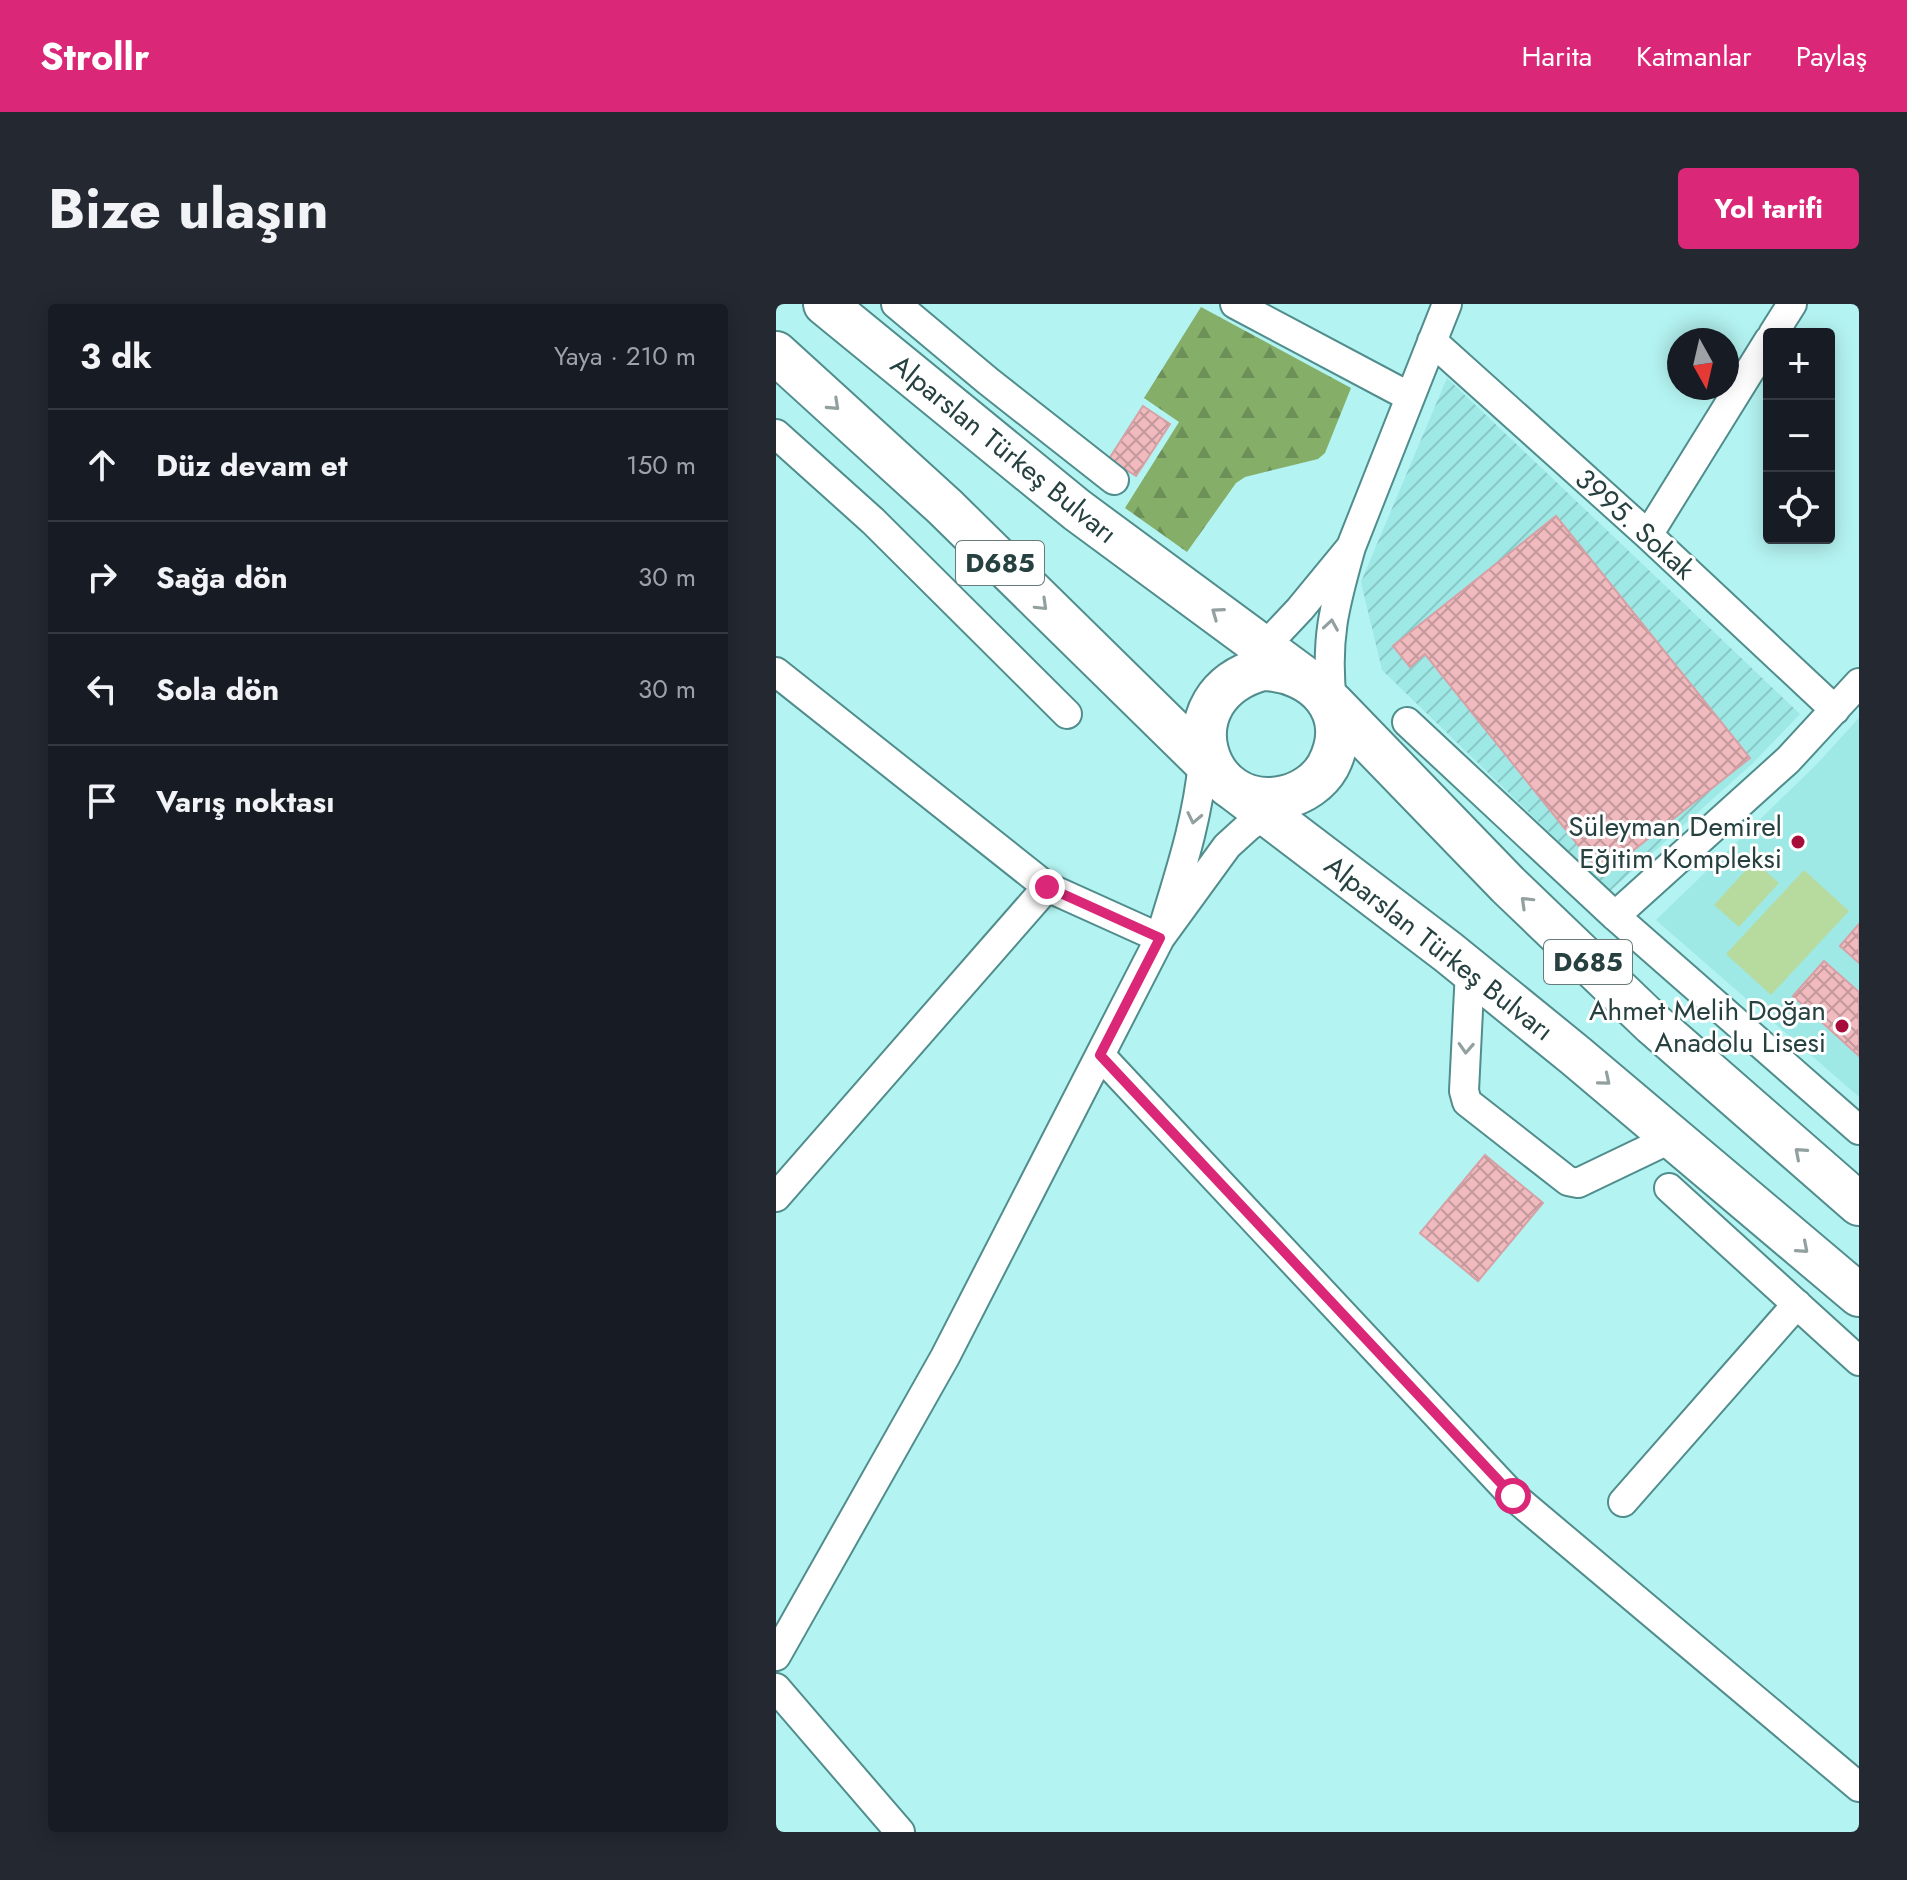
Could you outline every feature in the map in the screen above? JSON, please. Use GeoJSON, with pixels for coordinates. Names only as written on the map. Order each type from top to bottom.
{"type":"FeatureCollection","features":[{"type":"Feature","properties":{"kind":"highway","name":"Alparslan Türkeş Bulvarı"},"geometry":{"type":"LineString","coordinates":[[825,304],[1077,510],[1317,690],[1508,885],[1653,1024],[1859,1204]]}},
{"type":"Feature","properties":{"kind":"highway","name":"Alparslan Türkeş Bulvarı"},"geometry":{"type":"LineString","coordinates":[[776,353],[1237,779],[1674,1137],[1859,1295]]}},
{"type":"Feature","properties":{"kind":"highway"},"geometry":{"type":"LineString","coordinates":[[1262,669],[1282,669],[1317,690],[1336,727],[1335,748],[1327,767],[1313,783],[1237,779],[1205,720],[1225,686],[1242,674],[1262,669]]}},
{"type":"Feature","properties":{"kind":"street"},"geometry":{"type":"LineString","coordinates":[[896,304],[1114,480]]}},
{"type":"Feature","properties":{"kind":"street"},"geometry":{"type":"LineString","coordinates":[[1235,304],[1410,397]]}},
{"type":"Feature","properties":{"kind":"street"},"geometry":{"type":"LineString","coordinates":[[1317,690],[1334,608],[1351,547],[1447,304]]}},
{"type":"Feature","properties":{"kind":"street"},"geometry":{"type":"LineString","coordinates":[[1777,328],[1792,304]]}},
{"type":"Feature","properties":{"kind":"street","name":"3995. Sokak"},"geometry":{"type":"LineString","coordinates":[[1432,341],[1648,535],[1835,710]]}},
{"type":"Feature","properties":{"kind":"street"},"geometry":{"type":"LineString","coordinates":[[1648,535],[1763,350]]}},
{"type":"Feature","properties":{"kind":"street"},"geometry":{"type":"LineString","coordinates":[[776,434],[873,521],[1067,714]]}},
{"type":"Feature","properties":{"kind":"street"},"geometry":{"type":"LineString","coordinates":[[1225,686],[1300,609],[1351,547]]}},
{"type":"Feature","properties":{"kind":"street"},"geometry":{"type":"LineString","coordinates":[[776,672],[1047,887],[1160,938]]}},
{"type":"Feature","properties":{"kind":"street"},"geometry":{"type":"LineString","coordinates":[[1615,916],[1774,773],[1859,683]]}},
{"type":"Feature","properties":{"kind":"street"},"geometry":{"type":"LineString","coordinates":[[1407,722],[1615,916],[1859,1130]]}},
{"type":"Feature","properties":{"kind":"street"},"geometry":{"type":"LineString","coordinates":[[1160,938],[1188,847],[1237,779]]}},
{"type":"Feature","properties":{"kind":"street"},"geometry":{"type":"LineString","coordinates":[[776,1656],[945,1357],[1160,938],[1227,846],[1249,826],[1237,779]]}},
{"type":"Feature","properties":{"kind":"street"},"geometry":{"type":"LineString","coordinates":[[776,1197],[1047,887]]}},
{"type":"Feature","properties":{"kind":"street"},"geometry":{"type":"LineString","coordinates":[[1470,970],[1464,1091],[1467,1102],[1568,1181],[1578,1183],[1674,1137]]}},
{"type":"Feature","properties":{"kind":"street"},"geometry":{"type":"LineString","coordinates":[[1100,1055],[1513,1496],[1859,1787]]}},
{"type":"Feature","properties":{"kind":"street"},"geometry":{"type":"LineString","coordinates":[[1669,1188],[1859,1361]]}},
{"type":"Feature","properties":{"kind":"street"},"geometry":{"type":"LineString","coordinates":[[1623,1502],[1797,1304]]}},
{"type":"Feature","properties":{"kind":"street"},"geometry":{"type":"LineString","coordinates":[[776,1688],[900,1832]]}},
{"type":"Feature","properties":{"kind":"shaded area"},"geometry":{"type":"Polygon","coordinates":[[[1447,378],[1800,714],[1753,763],[1610,891],[1382,670],[1361,582],[1447,378]]]}},
{"type":"Feature","properties":{"kind":"shaded area","name":"Süleyman Demirel Eğitim Kompleksi"},"geometry":{"type":"Polygon","coordinates":[[[1859,718],[1859,1097],[1656,920],[1816,765],[1859,718]]]}},
{"type":"Feature","properties":{"kind":"green space"},"geometry":{"type":"Polygon","coordinates":[[[1201,307],[1351,388],[1325,453],[1318,459],[1245,477],[1236,483],[1187,552],[1125,508],[1179,422],[1144,398],[1201,307]]]}},
{"type":"Feature","properties":{"kind":"green space"},"geometry":{"type":"Polygon","coordinates":[[[1754,861],[1779,883],[1739,927],[1714,905],[1754,861]]]}},
{"type":"Feature","properties":{"kind":"green space"},"geometry":{"type":"Polygon","coordinates":[[[1804,870],[1849,911],[1771,995],[1726,954],[1804,870]]]}},
{"type":"Feature","properties":{"kind":"building"},"geometry":{"type":"Polygon","coordinates":[[[1143,406],[1170,424],[1136,476],[1109,459],[1143,406]]]}},
{"type":"Feature","properties":{"kind":"building"},"geometry":{"type":"Polygon","coordinates":[[[1556,516],[1750,758],[1602,875],[1425,654],[1410,667],[1393,646],[1556,516]]]}},
{"type":"Feature","properties":{"kind":"building","name":"Ahmet Melih Doğan Anadolu Lisesi"},"geometry":{"type":"Polygon","coordinates":[[[1859,924],[1859,963],[1840,946],[1859,924]]]}},
{"type":"Feature","properties":{"kind":"building","name":"Ahmet Melih Doğan Anadolu Lisesi"},"geometry":{"type":"Polygon","coordinates":[[[1824,961],[1859,992],[1859,1056],[1793,996],[1824,961]]]}},
{"type":"Feature","properties":{"kind":"building"},"geometry":{"type":"Polygon","coordinates":[[[1485,1155],[1543,1203],[1478,1281],[1420,1233],[1485,1155]]]}},
{"type":"Feature","properties":{"kind":"place","name":"Süleyman Demirel Eğitim Kompleksi"},"geometry":{"type":"Point","coordinates":[1798,842]}},
{"type":"Feature","properties":{"kind":"place","name":"Ahmet Melih Doğan Anadolu Lisesi"},"geometry":{"type":"Point","coordinates":[1842,1026]}},
{"type":"Feature","properties":{"kind":"route"},"geometry":{"type":"LineString","coordinates":[[1047,887],[1160,938],[1100,1055],[1513,1496]]}}]}
